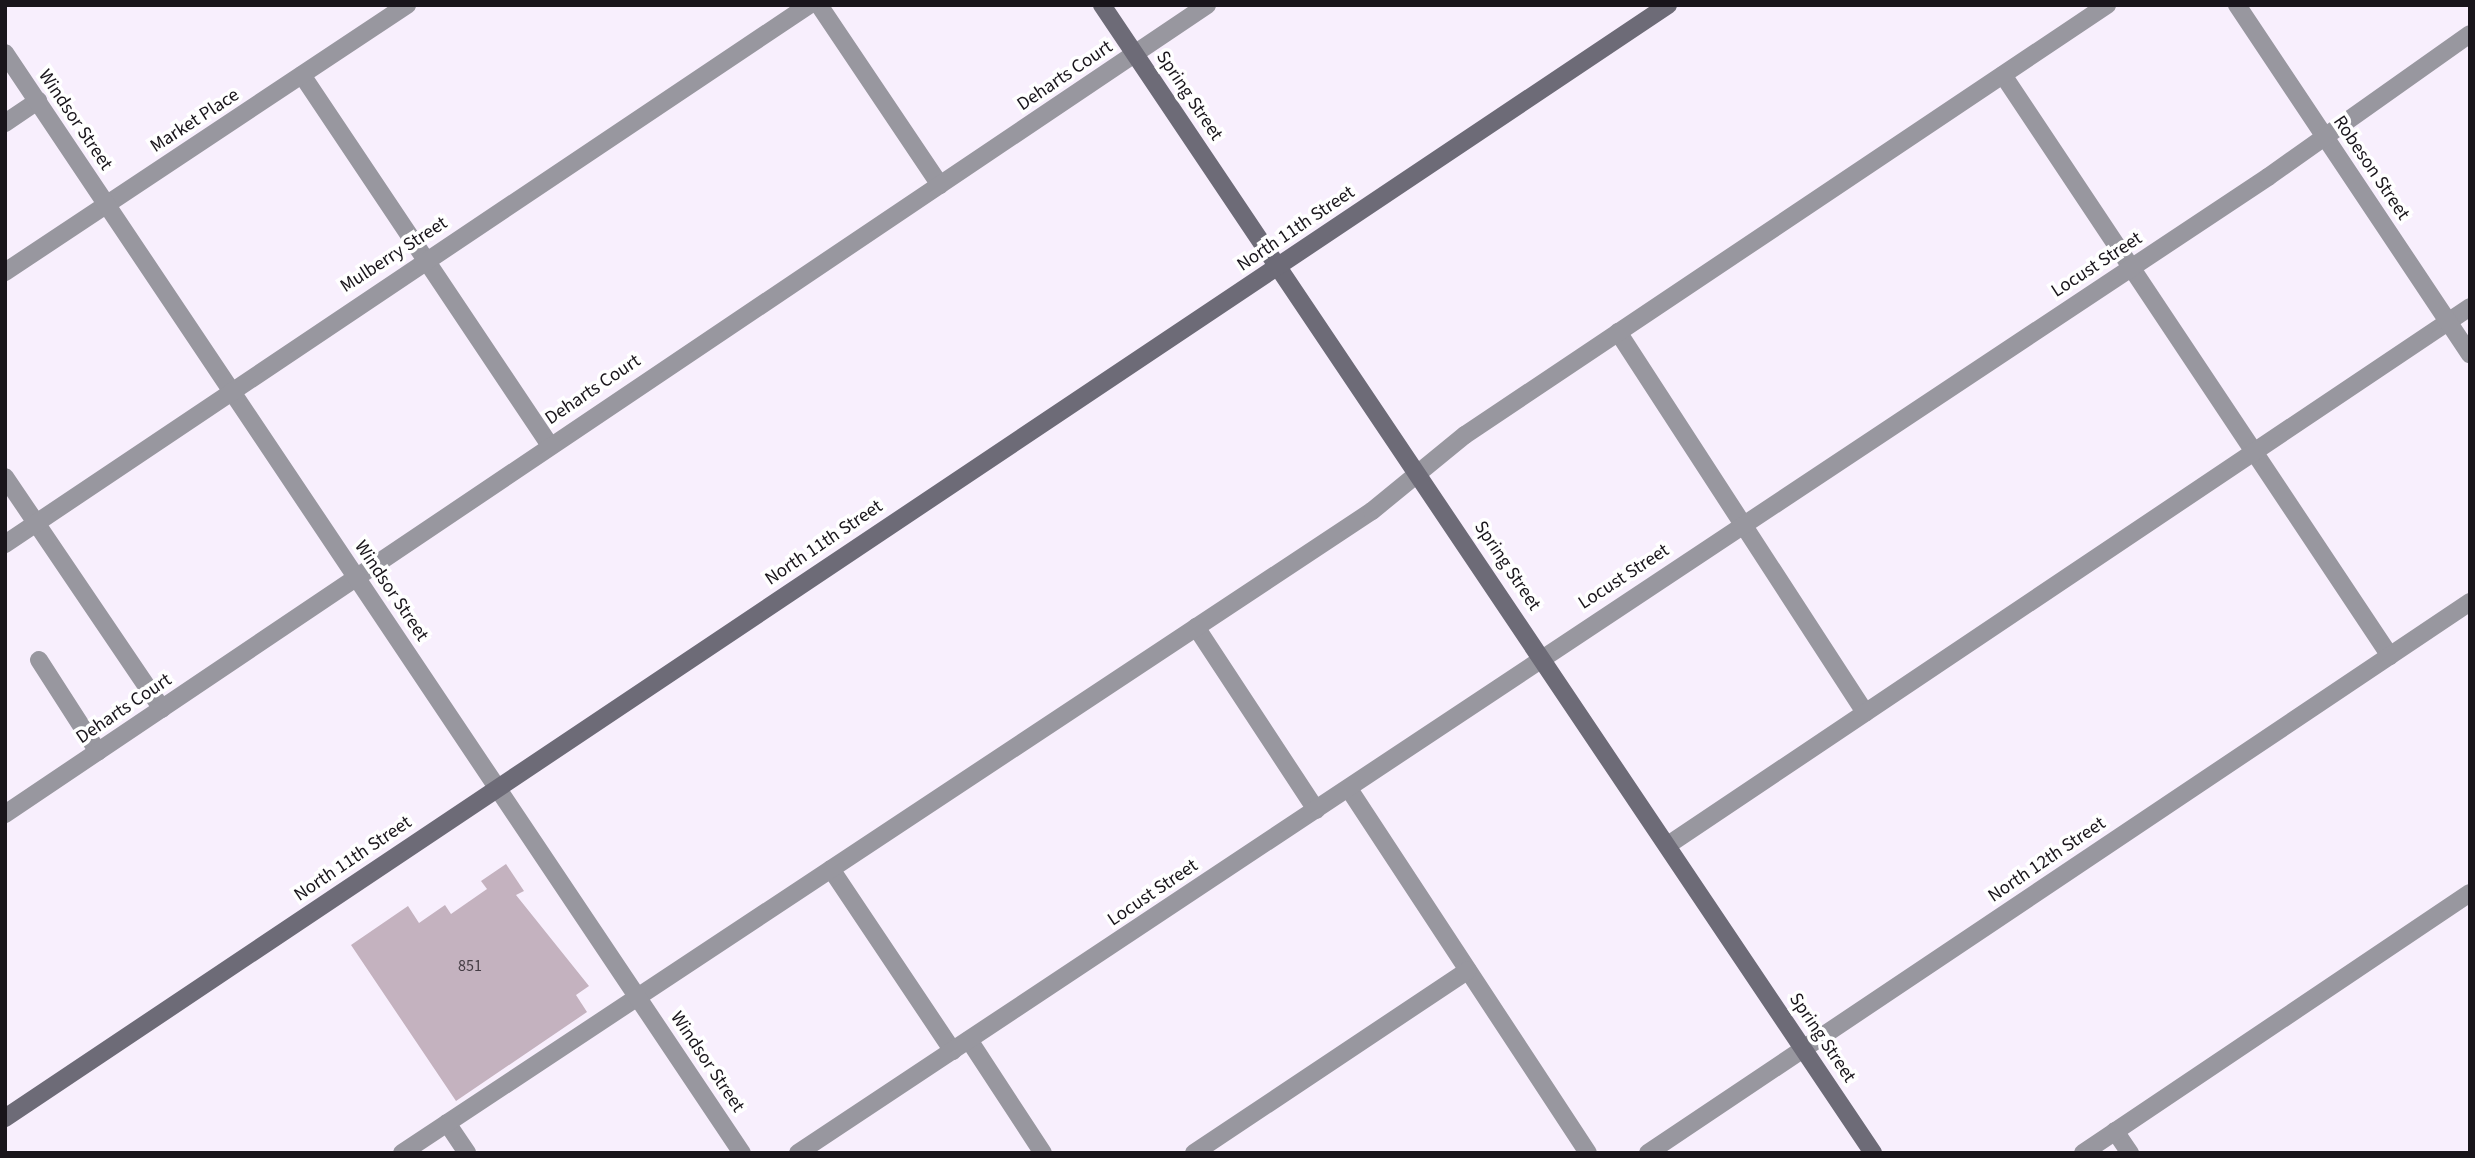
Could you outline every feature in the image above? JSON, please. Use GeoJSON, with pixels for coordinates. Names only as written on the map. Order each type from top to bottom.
{"type":"FeatureCollection","features":[{"type":"Feature","properties":{"kind":"street","name":"Market Place"},"geometry":{"type":"LineString","coordinates":[[5,272],[407,5]]}},
{"type":"Feature","properties":{"kind":"street","name":"Mulberry Street"},"geometry":{"type":"LineString","coordinates":[[5,544],[230,388],[809,5]]}},
{"type":"Feature","properties":{"kind":"street"},"geometry":{"type":"LineString","coordinates":[[819,5],[940,185]]}},
{"type":"Feature","properties":{"kind":"street","name":"Spring Street"},"geometry":{"type":"LineString","coordinates":[[1102,5],[1542,656],[1872,1153]]}},
{"type":"Feature","properties":{"kind":"street","name":"Deharts Court"},"geometry":{"type":"LineString","coordinates":[[5,814],[549,444],[1207,5]]}},
{"type":"Feature","properties":{"kind":"street","name":"North 11th Street"},"geometry":{"type":"LineString","coordinates":[[5,1118],[1668,5]]}},
{"type":"Feature","properties":{"kind":"street"},"geometry":{"type":"LineString","coordinates":[[402,1153],[1372,511],[1418,473],[1618,332],[2107,5]]}},
{"type":"Feature","properties":{"kind":"street","name":"Robeson Street"},"geometry":{"type":"LineString","coordinates":[[2237,5],[2470,354]]}},
{"type":"Feature","properties":{"kind":"street","name":"Locust Street"},"geometry":{"type":"LineString","coordinates":[[798,1153],[1349,789],[1542,656],[2131,268],[2470,34]]}},
{"type":"Feature","properties":{"kind":"street","name":"Windsor Street"},"geometry":{"type":"LineString","coordinates":[[5,52],[742,1153]]}},
{"type":"Feature","properties":{"kind":"street"},"geometry":{"type":"LineString","coordinates":[[302,75],[549,444]]}},
{"type":"Feature","properties":{"kind":"street"},"geometry":{"type":"LineString","coordinates":[[2003,75],[2390,656]]}},
{"type":"Feature","properties":{"kind":"street"},"geometry":{"type":"LineString","coordinates":[[5,122],[38,102]]}},
{"type":"Feature","properties":{"kind":"street"},"geometry":{"type":"LineString","coordinates":[[1668,845],[2470,307]]}},
{"type":"Feature","properties":{"kind":"street"},"geometry":{"type":"LineString","coordinates":[[1618,332],[1865,713]]}},
{"type":"Feature","properties":{"kind":"street"},"geometry":{"type":"LineString","coordinates":[[5,477],[162,709]]}},
{"type":"Feature","properties":{"kind":"street","name":"North 12th Street"},"geometry":{"type":"LineString","coordinates":[[1648,1153],[2470,602]]}},
{"type":"Feature","properties":{"kind":"street"},"geometry":{"type":"LineString","coordinates":[[1196,627],[1316,810]]}},
{"type":"Feature","properties":{"kind":"street"},"geometry":{"type":"LineString","coordinates":[[39,660],[98,752]]}},
{"type":"Feature","properties":{"kind":"street"},"geometry":{"type":"LineString","coordinates":[[1349,789],[1588,1153]]}},
{"type":"Feature","properties":{"kind":"street"},"geometry":{"type":"LineString","coordinates":[[831,869],[953,1051]]}},
{"type":"Feature","properties":{"kind":"street"},"geometry":{"type":"LineString","coordinates":[[2083,1153],[2470,893]]}},
{"type":"Feature","properties":{"kind":"street"},"geometry":{"type":"LineString","coordinates":[[1194,1153],[1468,970]]}},
{"type":"Feature","properties":{"kind":"street"},"geometry":{"type":"LineString","coordinates":[[969,1040],[1044,1153]]}},
{"type":"Feature","properties":{"kind":"street"},"geometry":{"type":"LineString","coordinates":[[447,1123],[467,1153]]}},
{"type":"Feature","properties":{"kind":"street"},"geometry":{"type":"LineString","coordinates":[[2115,1131],[2130,1153]]}},
{"type":"Feature","properties":{"kind":"building"},"geometry":{"type":"Polygon","coordinates":[[[506,864],[524,891],[516,895],[589,986],[576,995],[587,1012],[456,1101],[351,945],[408,906],[419,923],[445,905],[451,914],[487,889],[481,881],[506,864]]]}}]}
